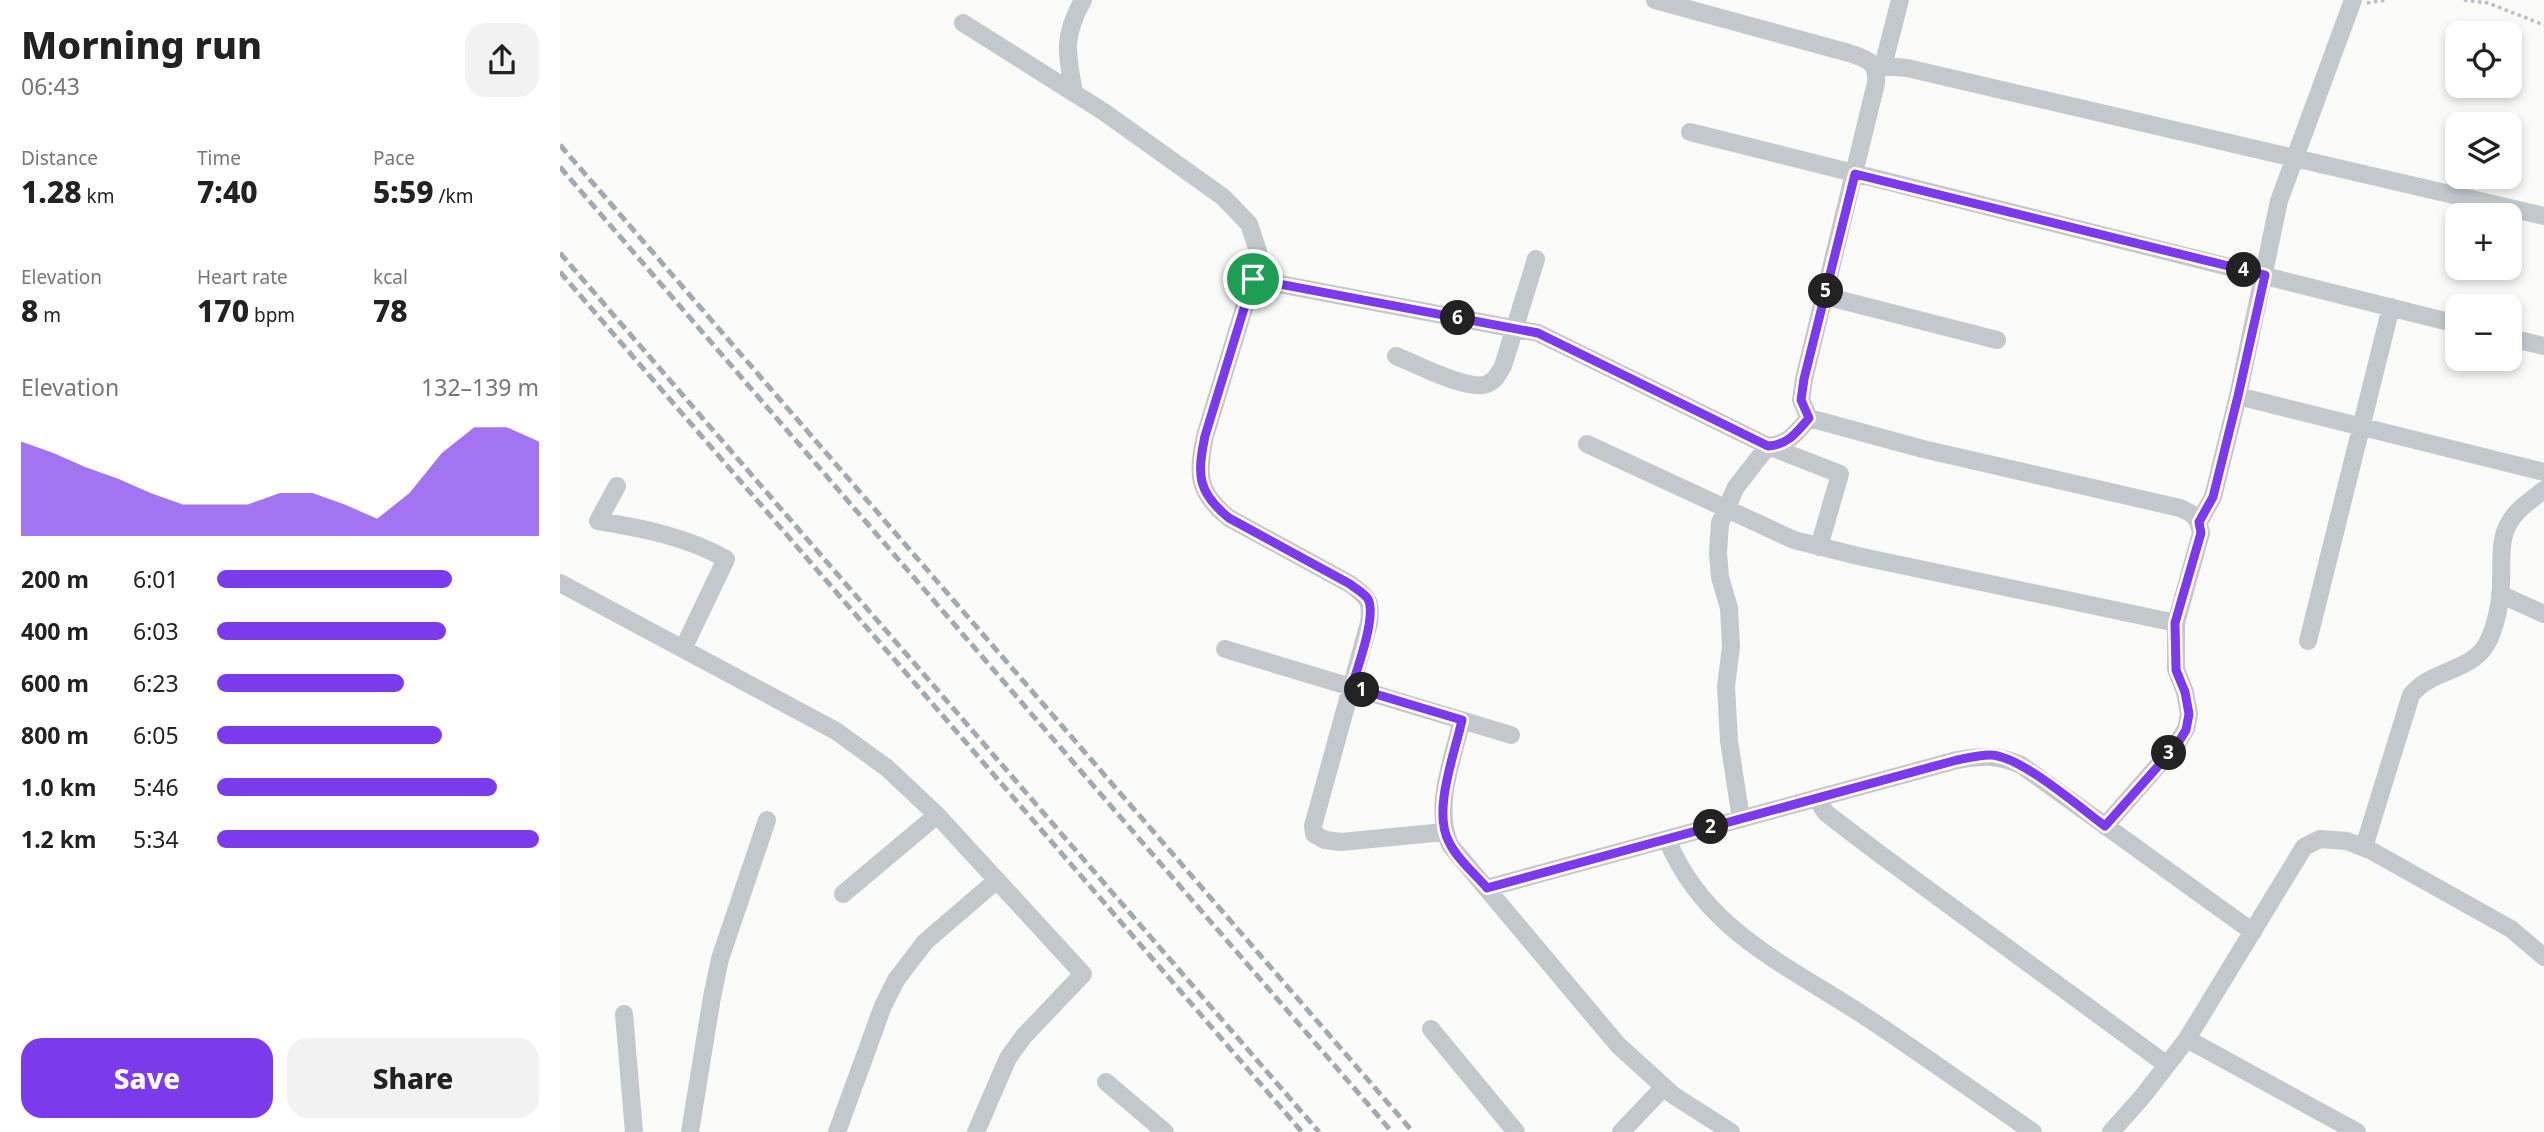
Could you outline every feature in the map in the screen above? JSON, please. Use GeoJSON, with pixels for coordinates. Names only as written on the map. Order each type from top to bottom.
{"type":"FeatureCollection","features":[{"type":"Feature","properties":{"kind":"street"},"geometry":{"type":"LineString","coordinates":[[1074,93],[1066,49],[1071,21],[1083,0]]}},
{"type":"Feature","properties":{"kind":"street"},"geometry":{"type":"LineString","coordinates":[[1655,0],[1849,53],[1879,65],[1907,68],[2544,216]]}},
{"type":"Feature","properties":{"kind":"street"},"geometry":{"type":"LineString","coordinates":[[1809,418],[1801,400],[1804,379],[1879,65],[1900,0]]}},
{"type":"Feature","properties":{"kind":"street"},"geometry":{"type":"LineString","coordinates":[[2199,522],[2213,497],[2280,201],[2353,0]]}},
{"type":"Feature","properties":{"kind":"street"},"geometry":{"type":"LineString","coordinates":[[962,23],[1074,93],[1223,197],[1249,224],[1258,251],[1253,279],[1205,436],[1199,462],[1202,483],[1212,504],[1229,518],[1350,584],[1367,596],[1371,607],[1369,623],[1313,826],[1314,834],[1325,840],[1341,842],[1444,832]]}},
{"type":"Feature","properties":{"kind":"street"},"geometry":{"type":"LineString","coordinates":[[1690,132],[2445,321]]}},
{"type":"Feature","properties":{"kind":"street"},"geometry":{"type":"LineString","coordinates":[[1396,356],[1462,383],[1477,387],[1488,385],[1503,366],[1536,260]]}},
{"type":"Feature","properties":{"kind":"street"},"geometry":{"type":"LineString","coordinates":[[1253,279],[1538,333],[1768,446],[1840,474],[1819,547]]}},
{"type":"Feature","properties":{"kind":"street"},"geometry":{"type":"LineString","coordinates":[[1825,296],[1997,340]]}},
{"type":"Feature","properties":{"kind":"street"},"geometry":{"type":"LineString","coordinates":[[2308,641],[2391,307]]}},
{"type":"Feature","properties":{"kind":"street"},"geometry":{"type":"LineString","coordinates":[[2522,341],[2544,346]]}},
{"type":"Feature","properties":{"kind":"street"},"geometry":{"type":"LineString","coordinates":[[2238,396],[2544,471]]}},
{"type":"Feature","properties":{"kind":"street"},"geometry":{"type":"LineString","coordinates":[[1768,446],[1779,446],[1792,438],[1809,418]]}},
{"type":"Feature","properties":{"kind":"street"},"geometry":{"type":"LineString","coordinates":[[1809,418],[1923,449],[2179,508],[2194,514],[2201,533],[2175,623],[2176,670],[2185,692],[2189,714],[2186,730],[2176,746],[2105,826]]}},
{"type":"Feature","properties":{"kind":"street"},"geometry":{"type":"LineString","coordinates":[[1587,444],[1794,540],[2175,623]]}},
{"type":"Feature","properties":{"kind":"street"},"geometry":{"type":"LineString","coordinates":[[1741,819],[1728,741],[1726,686],[1731,647],[1729,608],[1720,577],[1720,523],[1735,487],[1768,446]]}},
{"type":"Feature","properties":{"kind":"street"},"geometry":{"type":"LineString","coordinates":[[617,486],[598,521],[664,534],[707,549],[726,559],[683,649]]}},
{"type":"Feature","properties":{"kind":"street"},"geometry":{"type":"LineString","coordinates":[[2364,847],[2411,695],[2420,683],[2473,660],[2486,644],[2496,617],[2500,594],[2501,545],[2507,525],[2517,511],[2544,490]]}},
{"type":"Feature","properties":{"kind":"street"},"geometry":{"type":"LineString","coordinates":[[560,583],[836,731],[887,768],[937,815],[1083,974],[1024,1036],[1008,1058],[976,1132]]}},
{"type":"Feature","properties":{"kind":"street"},"geometry":{"type":"LineString","coordinates":[[2500,594],[2544,614]]}},
{"type":"Feature","properties":{"kind":"street"},"geometry":{"type":"LineString","coordinates":[[1224,649],[1511,735]]}},
{"type":"Feature","properties":{"kind":"street"},"geometry":{"type":"LineString","coordinates":[[1462,720],[1443,807],[1444,832],[1450,845],[1618,1045],[1664,1087],[1731,1132]]}},
{"type":"Feature","properties":{"kind":"street"},"geometry":{"type":"LineString","coordinates":[[1487,888],[1957,760],[1990,755],[2004,757],[2021,765],[2253,932]]}},
{"type":"Feature","properties":{"kind":"street"},"geometry":{"type":"LineString","coordinates":[[1816,798],[1820,807],[1847,830],[2167,1065]]}},
{"type":"Feature","properties":{"kind":"street"},"geometry":{"type":"LineString","coordinates":[[843,894],[937,815]]}},
{"type":"Feature","properties":{"kind":"street"},"geometry":{"type":"LineString","coordinates":[[690,1132],[720,959],[767,820]]}},
{"type":"Feature","properties":{"kind":"street"},"geometry":{"type":"LineString","coordinates":[[1667,839],[1675,859],[1689,880],[1730,928],[1783,966],[1866,1017],[2033,1132]]}},
{"type":"Feature","properties":{"kind":"street"},"geometry":{"type":"LineString","coordinates":[[2111,1132],[2187,1039],[2304,847],[2320,839],[2347,841],[2364,847],[2511,929],[2544,957]]}},
{"type":"Feature","properties":{"kind":"street"},"geometry":{"type":"LineString","coordinates":[[837,1132],[883,1006],[896,980],[925,942],[997,880]]}},
{"type":"Feature","properties":{"kind":"street"},"geometry":{"type":"LineString","coordinates":[[624,1014],[634,1132]]}},
{"type":"Feature","properties":{"kind":"street"},"geometry":{"type":"LineString","coordinates":[[1431,1029],[1516,1132]]}},
{"type":"Feature","properties":{"kind":"street"},"geometry":{"type":"LineString","coordinates":[[2187,1039],[2357,1132]]}},
{"type":"Feature","properties":{"kind":"street"},"geometry":{"type":"LineString","coordinates":[[1106,1082],[1165,1132]]}},
{"type":"Feature","properties":{"kind":"street"},"geometry":{"type":"LineString","coordinates":[[1621,1132],[1664,1087]]}},
{"type":"Feature","properties":{"kind":"path"},"geometry":{"type":"LineString","coordinates":[[2464,0],[2488,3],[2544,25]]}},
{"type":"Feature","properties":{"kind":"railway"},"geometry":{"type":"LineString","coordinates":[[560,145],[1413,1132]]}},
{"type":"Feature","properties":{"kind":"railway"},"geometry":{"type":"LineString","coordinates":[[560,167],[1392,1132]]}},
{"type":"Feature","properties":{"kind":"railway"},"geometry":{"type":"LineString","coordinates":[[560,253],[1319,1132]]}},
{"type":"Feature","properties":{"kind":"railway"},"geometry":{"type":"LineString","coordinates":[[560,272],[1302,1132]]}},
{"type":"Feature","properties":{"kind":"route"},"geometry":{"type":"LineString","coordinates":[[1855,174],[2265,275],[2213,497],[2199,522],[2201,533],[2175,623],[2176,670],[2185,692],[2189,714],[2186,730],[2176,746],[2105,826],[2021,765],[2004,757],[1990,755],[1957,760],[1487,888],[1450,845],[1443,828],[1443,807],[1462,720],[1352,687],[1369,623],[1371,607],[1367,596],[1229,518],[1212,504],[1202,483],[1199,462],[1205,436],[1253,279],[1538,333],[1768,446],[1779,446],[1792,438],[1809,418],[1801,400],[1804,379],[1855,174]]}}]}
